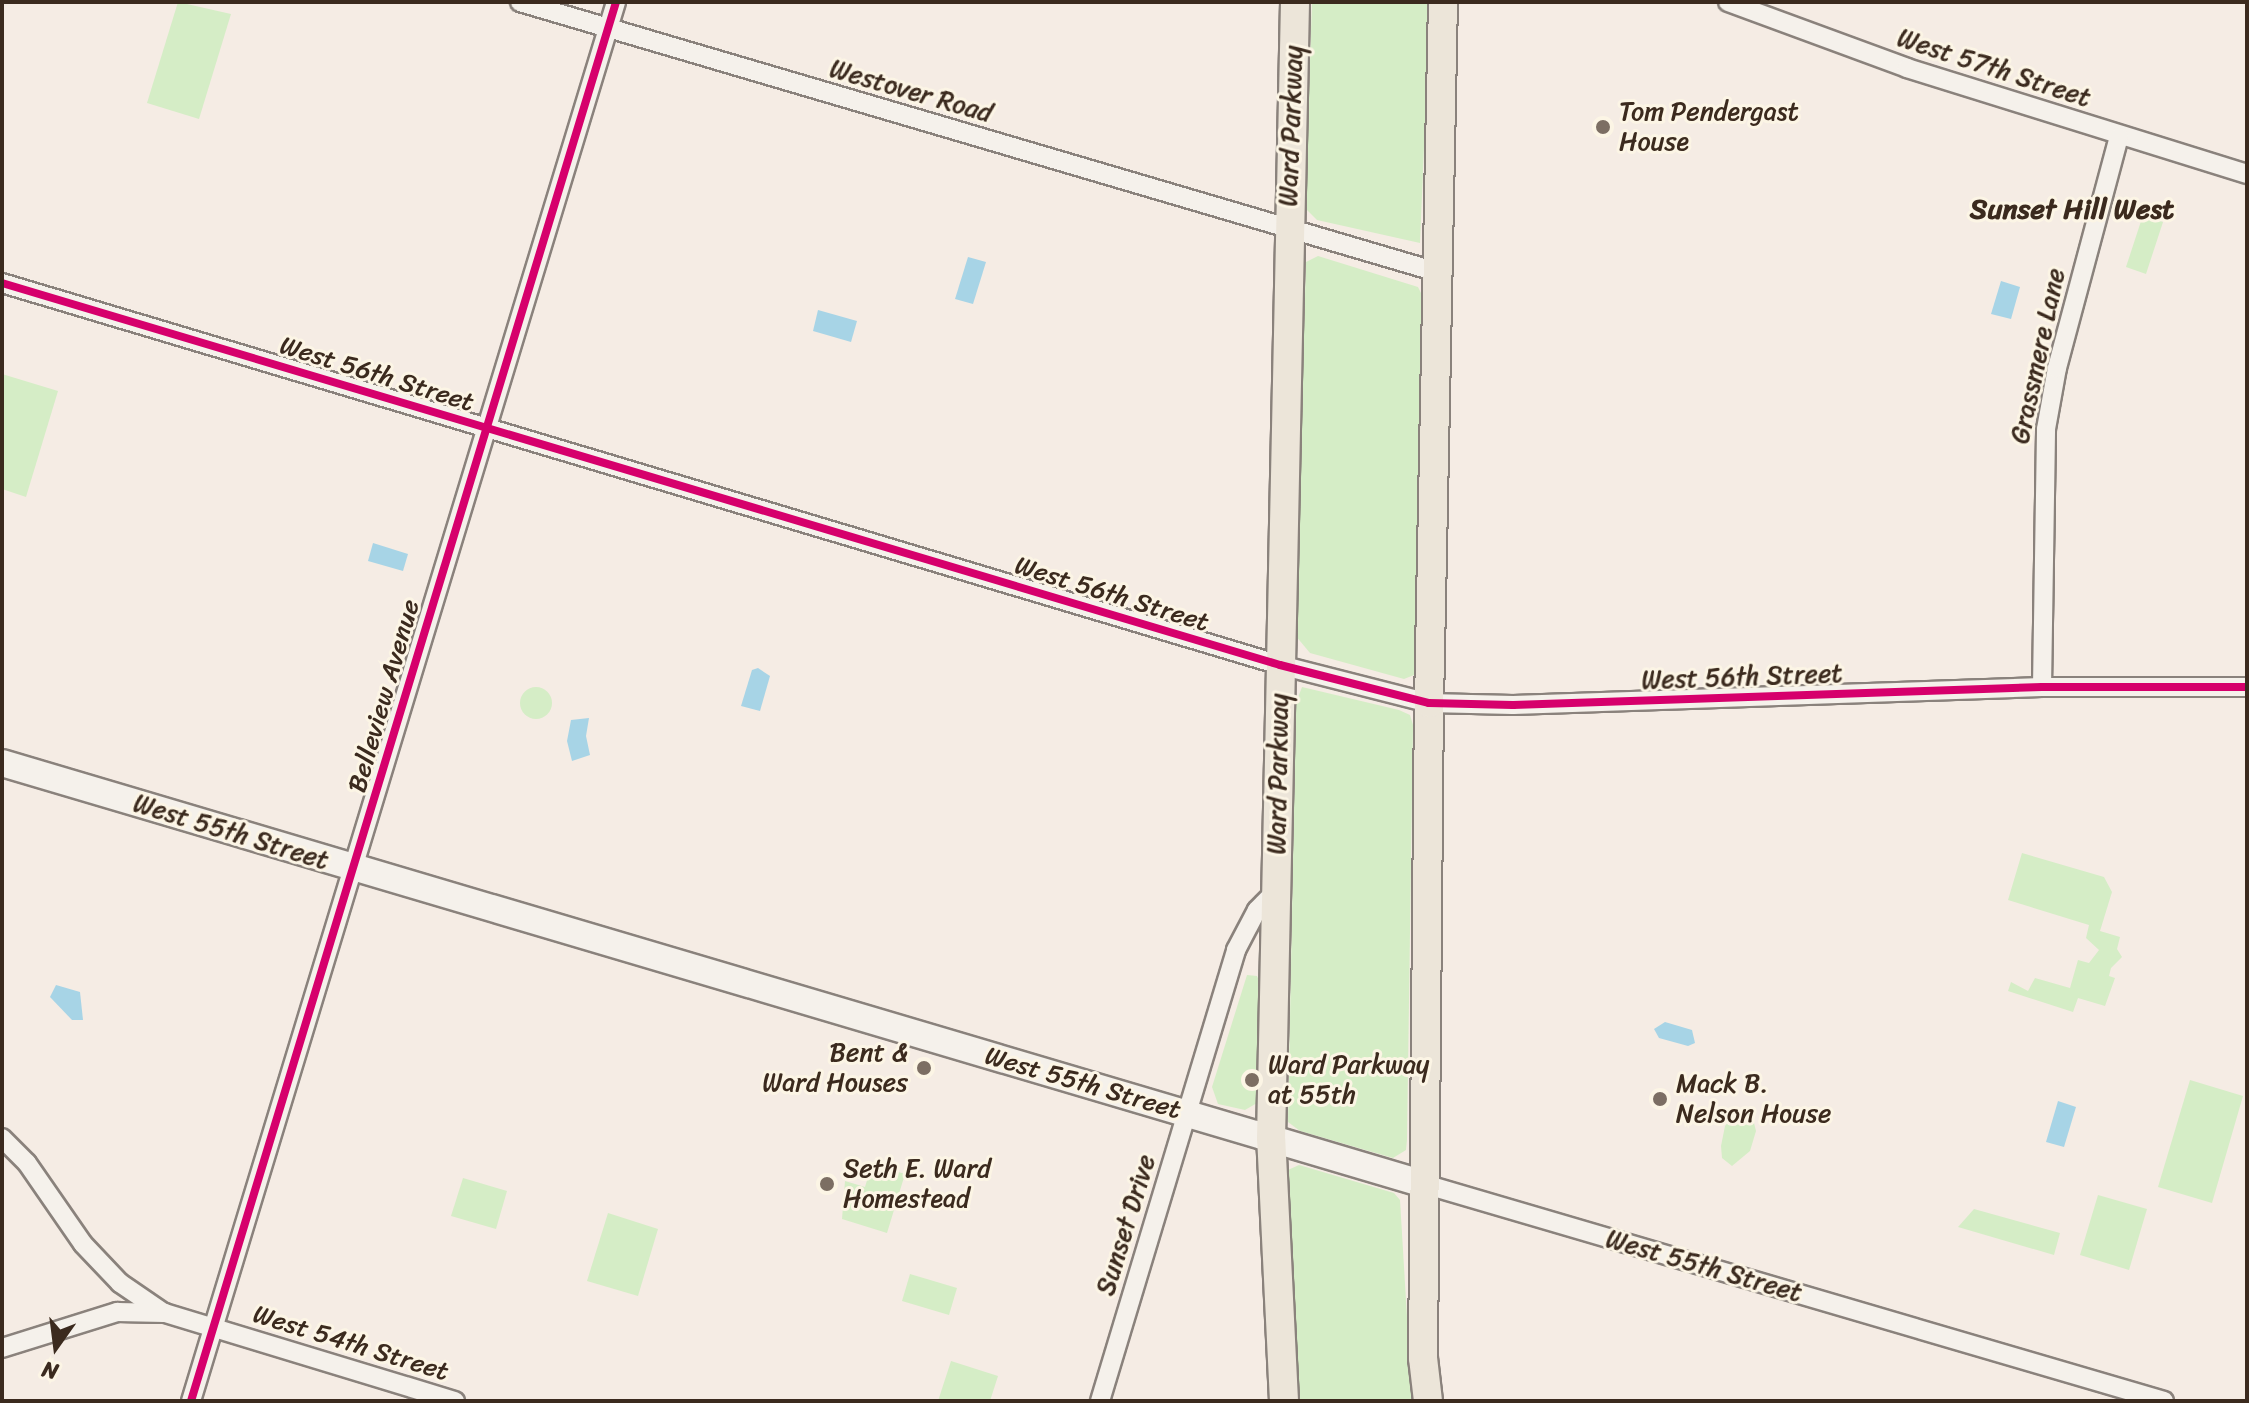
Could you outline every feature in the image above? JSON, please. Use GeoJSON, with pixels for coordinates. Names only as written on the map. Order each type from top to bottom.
{"type":"FeatureCollection","features":[{"type":"Feature","properties":{"kind":"main road","name":"Ward Parkway"},"geometry":{"type":"LineString","coordinates":[[1284,1401],[1271,1139],[1287,229],[1295,2]]}},
{"type":"Feature","properties":{"kind":"main road"},"geometry":{"type":"LineString","coordinates":[[1428,1401],[1423,1358],[1429,703],[1441,273],[1443,2]]}},
{"type":"Feature","properties":{"kind":"main road","name":"West 55th Street"},"geometry":{"type":"LineString","coordinates":[[2,763],[1424,1184]]}},
{"type":"Feature","properties":{"kind":"street","name":"Westover Road"},"geometry":{"type":"LineString","coordinates":[[520,2],[1441,273]]}},
{"type":"Feature","properties":{"kind":"street","name":"Belleview Avenue"},"geometry":{"type":"LineString","coordinates":[[191,1401],[616,2]]}},
{"type":"Feature","properties":{"kind":"street","name":"West 57th Street"},"geometry":{"type":"LineString","coordinates":[[1728,2],[1907,68],[2119,137],[2247,174]]}},
{"type":"Feature","properties":{"kind":"street","name":"Grassmere Lane"},"geometry":{"type":"LineString","coordinates":[[2042,687],[2046,429],[2057,368],[2119,137]]}},
{"type":"Feature","properties":{"kind":"street","name":"West 56th Street"},"geometry":{"type":"LineString","coordinates":[[2,283],[1280,665],[1429,703],[1513,705],[2042,687],[2247,687]]}},
{"type":"Feature","properties":{"kind":"street","name":"Sunset Drive"},"geometry":{"type":"LineString","coordinates":[[1100,1401],[1236,950],[1257,910],[1276,891]]}},
{"type":"Feature","properties":{"kind":"street"},"geometry":{"type":"LineString","coordinates":[[2,1138],[27,1163],[83,1244],[120,1283],[165,1313]]}},
{"type":"Feature","properties":{"kind":"street","name":"West 55th Street"},"geometry":{"type":"LineString","coordinates":[[1424,1184],[2164,1401]]}},
{"type":"Feature","properties":{"kind":"street","name":"West 54th Street"},"geometry":{"type":"LineString","coordinates":[[2,1348],[117,1312],[165,1313],[455,1401]]}},
{"type":"Feature","properties":{"kind":"green space"},"geometry":{"type":"Polygon","coordinates":[[[178,2],[231,14],[199,119],[147,103],[178,2]]]}},
{"type":"Feature","properties":{"kind":"green space"},"geometry":{"type":"Polygon","coordinates":[[[1312,2],[1430,2],[1420,243],[1317,220],[1305,208],[1312,2]]]}},
{"type":"Feature","properties":{"kind":"green space"},"geometry":{"type":"Polygon","coordinates":[[[2143,215],[2163,222],[2146,274],[2126,267],[2143,215]]]}},
{"type":"Feature","properties":{"kind":"green space"},"geometry":{"type":"Polygon","coordinates":[[[1318,256],[1418,287],[1422,295],[1416,666],[1414,675],[1404,679],[1310,653],[1295,635],[1306,262],[1318,256]]]}},
{"type":"Feature","properties":{"kind":"green space"},"geometry":{"type":"Polygon","coordinates":[[[2,374],[58,391],[26,497],[2,489],[2,374]]]}},
{"type":"Feature","properties":{"kind":"green space"},"geometry":{"type":"Polygon","coordinates":[[[536,687],[547,692],[552,703],[547,714],[536,719],[525,714],[520,703],[525,692],[536,687]]]}},
{"type":"Feature","properties":{"kind":"green space"},"geometry":{"type":"Polygon","coordinates":[[[1302,687],[1399,710],[1410,715],[1413,725],[1407,1140],[1406,1150],[1393,1158],[1300,1131],[1288,1122],[1296,703],[1302,687]]]}},
{"type":"Feature","properties":{"kind":"green space"},"geometry":{"type":"Polygon","coordinates":[[[2022,853],[2104,877],[2112,892],[2100,931],[2120,937],[2117,949],[2122,957],[2111,968],[2109,976],[2115,978],[2105,1006],[2078,998],[2073,1012],[2008,991],[2011,982],[2028,991],[2035,978],[2070,988],[2078,960],[2089,963],[2099,950],[2086,938],[2089,925],[2008,900],[2022,853]]]}},
{"type":"Feature","properties":{"kind":"green space"},"geometry":{"type":"Polygon","coordinates":[[[1247,975],[1257,976],[1261,985],[1257,1103],[1245,1110],[1218,1104],[1212,1087],[1247,975]]]}},
{"type":"Feature","properties":{"kind":"green space"},"geometry":{"type":"Polygon","coordinates":[[[2190,1080],[2243,1096],[2212,1203],[2158,1187],[2190,1080]]]}},
{"type":"Feature","properties":{"kind":"green space"},"geometry":{"type":"Polygon","coordinates":[[[1740,1108],[1752,1115],[1756,1131],[1750,1151],[1732,1166],[1722,1158],[1721,1146],[1725,1126],[1740,1108]]]}},
{"type":"Feature","properties":{"kind":"green space"},"geometry":{"type":"Polygon","coordinates":[[[872,1164],[905,1174],[887,1233],[842,1219],[845,1181],[865,1187],[872,1164]]]}},
{"type":"Feature","properties":{"kind":"green space"},"geometry":{"type":"Polygon","coordinates":[[[1299,1165],[1394,1193],[1400,1200],[1412,1401],[1293,1401],[1286,1180],[1288,1170],[1299,1165]]]}},
{"type":"Feature","properties":{"kind":"green space"},"geometry":{"type":"Polygon","coordinates":[[[463,1178],[507,1191],[496,1229],[451,1216],[463,1178]]]}},
{"type":"Feature","properties":{"kind":"green space"},"geometry":{"type":"Polygon","coordinates":[[[2098,1195],[2147,1209],[2129,1270],[2080,1255],[2098,1195]]]}},
{"type":"Feature","properties":{"kind":"green space"},"geometry":{"type":"Polygon","coordinates":[[[1974,1209],[2060,1233],[2054,1255],[1958,1227],[1974,1209]]]}},
{"type":"Feature","properties":{"kind":"green space"},"geometry":{"type":"Polygon","coordinates":[[[608,1213],[658,1229],[638,1296],[587,1281],[608,1213]]]}},
{"type":"Feature","properties":{"kind":"green space"},"geometry":{"type":"Polygon","coordinates":[[[910,1274],[957,1288],[949,1315],[902,1301],[910,1274]]]}},
{"type":"Feature","properties":{"kind":"green space"},"geometry":{"type":"Polygon","coordinates":[[[951,1361],[998,1376],[990,1401],[938,1401],[951,1361]]]}},
{"type":"Feature","properties":{"kind":"water"},"geometry":{"type":"Polygon","coordinates":[[[968,257],[986,262],[973,304],[955,299],[968,257]]]}},
{"type":"Feature","properties":{"kind":"water"},"geometry":{"type":"Polygon","coordinates":[[[2001,281],[2020,287],[2011,319],[1991,314],[2001,281]]]}},
{"type":"Feature","properties":{"kind":"water"},"geometry":{"type":"Polygon","coordinates":[[[818,310],[857,321],[851,342],[813,331],[818,310]]]}},
{"type":"Feature","properties":{"kind":"water"},"geometry":{"type":"Polygon","coordinates":[[[373,543],[408,554],[403,571],[368,561],[373,543]]]}},
{"type":"Feature","properties":{"kind":"water"},"geometry":{"type":"Polygon","coordinates":[[[758,668],[770,676],[760,711],[741,706],[752,670],[758,668]]]}},
{"type":"Feature","properties":{"kind":"water"},"geometry":{"type":"Polygon","coordinates":[[[589,718],[586,736],[590,755],[572,761],[567,741],[571,720],[589,718]]]}},
{"type":"Feature","properties":{"kind":"water"},"geometry":{"type":"Polygon","coordinates":[[[56,985],[80,992],[83,1020],[72,1020],[50,997],[56,985]]]}},
{"type":"Feature","properties":{"kind":"water"},"geometry":{"type":"Polygon","coordinates":[[[1665,1022],[1692,1030],[1695,1043],[1688,1046],[1659,1038],[1654,1029],[1665,1022]]]}},
{"type":"Feature","properties":{"kind":"water"},"geometry":{"type":"Polygon","coordinates":[[[2058,1101],[2076,1107],[2064,1147],[2046,1142],[2058,1101]]]}},
{"type":"Feature","properties":{"kind":"cycle path"},"geometry":{"type":"LineString","coordinates":[[191,1401],[616,2]]}},
{"type":"Feature","properties":{"kind":"cycle path"},"geometry":{"type":"LineString","coordinates":[[2,283],[1280,665],[1429,703],[1513,705],[2042,687],[2247,687]]}},
{"type":"Feature","properties":{"kind":"place","name":"Tom Pendergast House"},"geometry":{"type":"Point","coordinates":[1603,127]}},
{"type":"Feature","properties":{"kind":"place","name":"Bent & Ward Houses"},"geometry":{"type":"Point","coordinates":[924,1068]}},
{"type":"Feature","properties":{"kind":"place","name":"Ward Parkway at 55th"},"geometry":{"type":"Point","coordinates":[1252,1080]}},
{"type":"Feature","properties":{"kind":"place","name":"Mack B. Nelson House"},"geometry":{"type":"Point","coordinates":[1660,1099]}},
{"type":"Feature","properties":{"kind":"place","name":"Seth E. Ward Homestead"},"geometry":{"type":"Point","coordinates":[827,1184]}},
{"type":"Feature","properties":{"kind":"district","name":"Sunset Hill West"},"geometry":{"type":"Point","coordinates":[2072,209]}}]}
